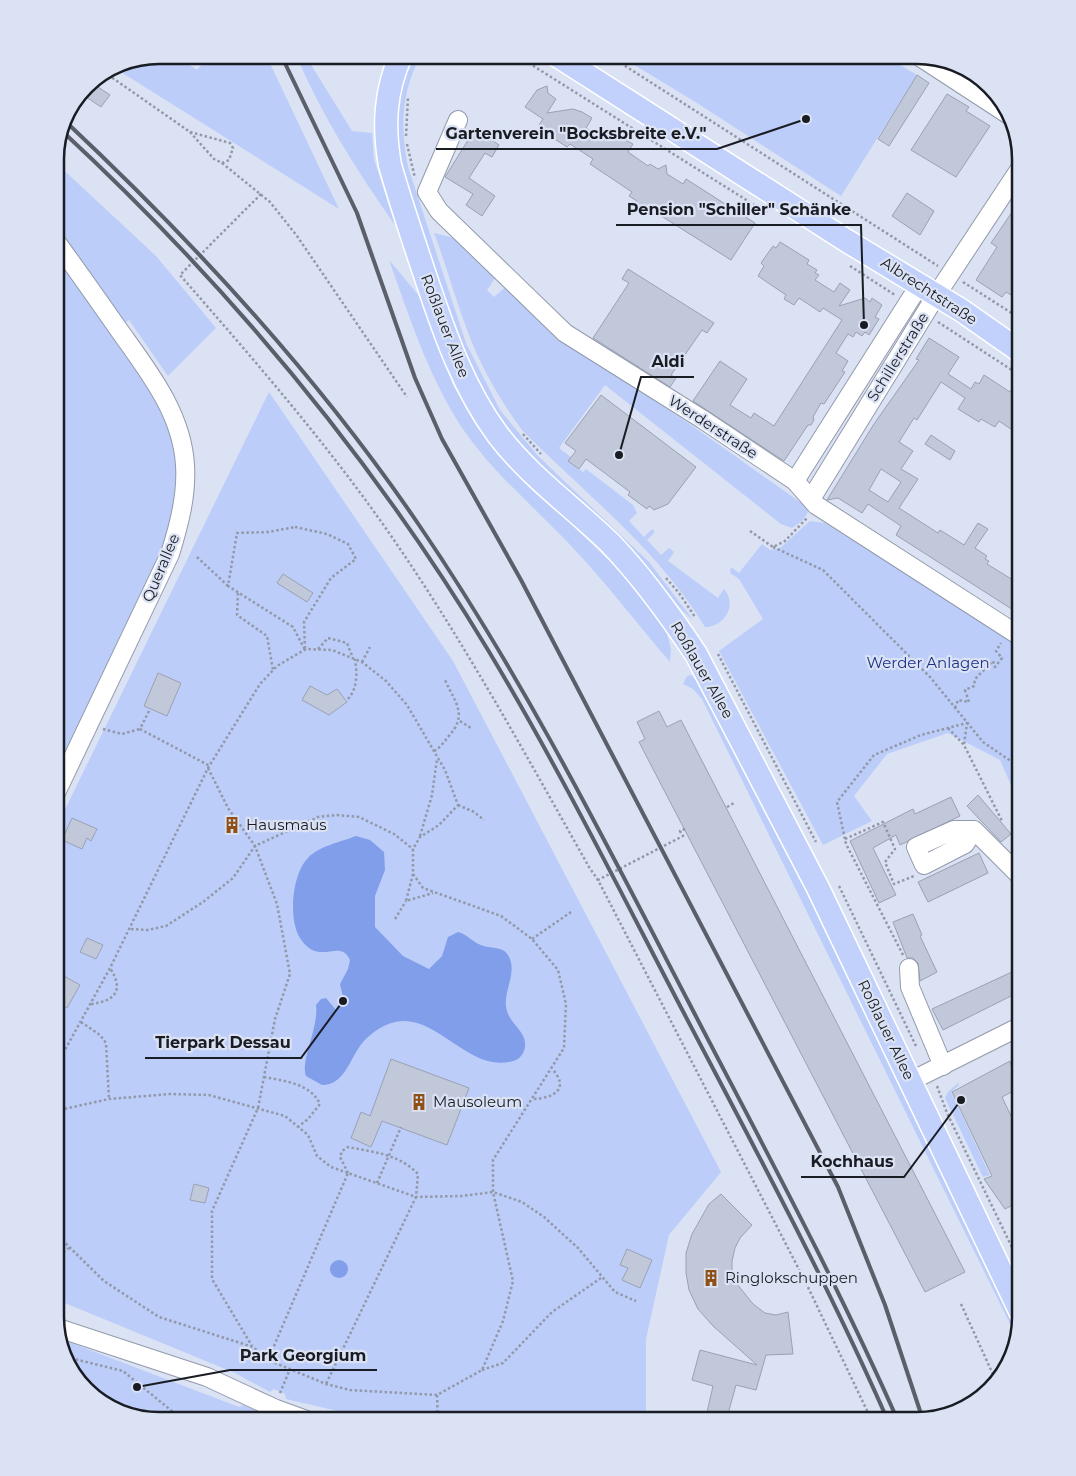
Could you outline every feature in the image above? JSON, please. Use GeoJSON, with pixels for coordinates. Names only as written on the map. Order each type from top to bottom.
{"type":"FeatureCollection","features":[{"type":"Feature","properties":{"kind":"main road","name":"Roßlauer Allee"},"geometry":{"type":"LineString","coordinates":[[406,64],[392,76],[386,108],[386,148],[437,311],[466,384],[482,411],[509,448],[549,489],[628,562],[672,617],[696,654],[818,888],[1012,1294]]}},
{"type":"Feature","properties":{"kind":"main road","name":"Albrechtstraße"},"geometry":{"type":"LineString","coordinates":[[570,64],[847,241],[928,289],[1012,346]]}},
{"type":"Feature","properties":{"kind":"street"},"geometry":{"type":"LineString","coordinates":[[940,67],[974,84],[992,100]]}},
{"type":"Feature","properties":{"kind":"street"},"geometry":{"type":"LineString","coordinates":[[422,188],[458,120]]}},
{"type":"Feature","properties":{"kind":"street","name":"Schillerstraße"},"geometry":{"type":"LineString","coordinates":[[795,481],[908,304],[950,274],[1012,181]]}},
{"type":"Feature","properties":{"kind":"street","name":"Werderstraße"},"geometry":{"type":"LineString","coordinates":[[422,188],[439,211],[565,333],[702,419],[795,481],[813,502],[1012,631]]}},
{"type":"Feature","properties":{"kind":"street","name":"Querallee"},"geometry":{"type":"LineString","coordinates":[[64,253],[155,382],[172,413],[185,464],[185,490],[180,525],[170,554],[64,776]]}},
{"type":"Feature","properties":{"kind":"street","name":"Schillerstraße"},"geometry":{"type":"LineString","coordinates":[[813,502],[925,314],[928,289]]}},
{"type":"Feature","properties":{"kind":"street"},"geometry":{"type":"LineString","coordinates":[[924,865],[916,847],[954,830],[974,830],[1012,868]]}},
{"type":"Feature","properties":{"kind":"street"},"geometry":{"type":"LineString","coordinates":[[909,968],[910,987],[943,1066]]}},
{"type":"Feature","properties":{"kind":"street"},"geometry":{"type":"LineString","coordinates":[[911,1081],[1012,1031]]}},
{"type":"Feature","properties":{"kind":"street"},"geometry":{"type":"LineString","coordinates":[[65,1330],[207,1377],[284,1412]]}},
{"type":"Feature","properties":{"kind":"path"},"geometry":{"type":"LineString","coordinates":[[530,64],[770,215]]}},
{"type":"Feature","properties":{"kind":"path"},"geometry":{"type":"LineString","coordinates":[[622,64],[1012,313]]}},
{"type":"Feature","properties":{"kind":"path"},"geometry":{"type":"LineString","coordinates":[[110,76],[190,132],[214,159],[222,163],[261,194],[297,236],[406,398]]}},
{"type":"Feature","properties":{"kind":"path"},"geometry":{"type":"LineString","coordinates":[[408,95],[406,142],[422,188]]}},
{"type":"Feature","properties":{"kind":"path"},"geometry":{"type":"LineString","coordinates":[[190,132],[206,138],[224,140],[230,143],[233,148],[232,155],[229,160],[222,163]]}},
{"type":"Feature","properties":{"kind":"path"},"geometry":{"type":"LineString","coordinates":[[261,194],[180,275],[310,429],[395,541],[472,659],[598,880],[806,1283],[867,1412]]}},
{"type":"Feature","properties":{"kind":"path"},"geometry":{"type":"LineString","coordinates":[[844,262],[908,304]]}},
{"type":"Feature","properties":{"kind":"path"},"geometry":{"type":"LineString","coordinates":[[925,314],[1012,370]]}},
{"type":"Feature","properties":{"kind":"path"},"geometry":{"type":"LineString","coordinates":[[773,547],[785,541],[804,524],[813,502]]}},
{"type":"Feature","properties":{"kind":"path"},"geometry":{"type":"LineString","coordinates":[[228,586],[237,533],[268,532],[295,527],[327,534],[348,544],[356,559],[331,578],[304,622],[304,650]]}},
{"type":"Feature","properties":{"kind":"path"},"geometry":{"type":"LineString","coordinates":[[750,531],[773,547],[824,570],[923,670],[984,742],[1012,762]]}},
{"type":"Feature","properties":{"kind":"path"},"geometry":{"type":"LineString","coordinates":[[197,557],[228,586],[293,627],[304,650]]}},
{"type":"Feature","properties":{"kind":"path"},"geometry":{"type":"LineString","coordinates":[[238,593],[237,615],[267,636],[273,670]]}},
{"type":"Feature","properties":{"kind":"path"},"geometry":{"type":"LineString","coordinates":[[955,708],[958,700],[969,702],[965,690],[974,686],[975,679],[993,661],[995,666],[1002,658],[996,651],[1012,636]]}},
{"type":"Feature","properties":{"kind":"path"},"geometry":{"type":"LineString","coordinates":[[317,650],[328,638],[347,643],[354,658],[357,674],[348,698]]}},
{"type":"Feature","properties":{"kind":"path"},"geometry":{"type":"LineString","coordinates":[[362,662],[370,647]]}},
{"type":"Feature","properties":{"kind":"path"},"geometry":{"type":"LineString","coordinates":[[64,1052],[110,968],[209,767],[260,684],[273,670],[304,650],[332,650],[354,658],[386,681],[407,705],[434,751],[445,770],[458,805],[474,812],[484,820]]}},
{"type":"Feature","properties":{"kind":"path"},"geometry":{"type":"LineString","coordinates":[[434,751],[452,733],[460,721],[458,710],[445,680]]}},
{"type":"Feature","properties":{"kind":"path"},"geometry":{"type":"LineString","coordinates":[[140,729],[149,711]]}},
{"type":"Feature","properties":{"kind":"path"},"geometry":{"type":"LineString","coordinates":[[460,721],[471,728]]}},
{"type":"Feature","properties":{"kind":"path"},"geometry":{"type":"LineString","coordinates":[[90,723],[122,734],[140,729],[209,767],[228,808],[255,846],[277,904],[290,974],[275,1019],[258,1108],[212,1211],[212,1279],[253,1348]]}},
{"type":"Feature","properties":{"kind":"path"},"geometry":{"type":"LineString","coordinates":[[909,968],[845,839],[837,802],[874,755],[921,735],[967,723]]}},
{"type":"Feature","properties":{"kind":"path"},"geometry":{"type":"LineString","coordinates":[[964,745],[967,723]]}},
{"type":"Feature","properties":{"kind":"path"},"geometry":{"type":"LineString","coordinates":[[948,728],[964,745],[1002,820],[1001,822]]}},
{"type":"Feature","properties":{"kind":"path"},"geometry":{"type":"LineString","coordinates":[[395,919],[406,901],[413,874],[413,849],[420,837],[432,795],[437,759]]}},
{"type":"Feature","properties":{"kind":"path"},"geometry":{"type":"LineString","coordinates":[[727,807],[734,803]]}},
{"type":"Feature","properties":{"kind":"path"},"geometry":{"type":"LineString","coordinates":[[420,837],[439,825],[458,805]]}},
{"type":"Feature","properties":{"kind":"path"},"geometry":{"type":"LineString","coordinates":[[130,928],[147,930],[166,926],[203,902],[233,878],[255,846],[318,817],[337,815],[359,817],[378,825],[413,849]]}},
{"type":"Feature","properties":{"kind":"path"},"geometry":{"type":"LineString","coordinates":[[845,839],[882,822],[895,849],[885,862]]}},
{"type":"Feature","properties":{"kind":"path"},"geometry":{"type":"LineString","coordinates":[[598,880],[682,836],[680,831],[684,829]]}},
{"type":"Feature","properties":{"kind":"path"},"geometry":{"type":"LineString","coordinates":[[880,861],[885,862]]}},
{"type":"Feature","properties":{"kind":"path"},"geometry":{"type":"LineString","coordinates":[[885,862],[894,884],[917,874],[924,865]]}},
{"type":"Feature","properties":{"kind":"path"},"geometry":{"type":"LineString","coordinates":[[413,874],[423,888],[501,916],[532,938],[558,970],[566,1004],[564,1048],[553,1070],[493,1160],[493,1192],[513,1281],[503,1321],[482,1370]]}},
{"type":"Feature","properties":{"kind":"path"},"geometry":{"type":"LineString","coordinates":[[406,901],[434,892]]}},
{"type":"Feature","properties":{"kind":"path"},"geometry":{"type":"LineString","coordinates":[[532,938],[571,912]]}},
{"type":"Feature","properties":{"kind":"path"},"geometry":{"type":"LineString","coordinates":[[91,1004],[104,1002],[113,996],[117,990],[117,980],[110,968]]}},
{"type":"Feature","properties":{"kind":"path"},"geometry":{"type":"LineString","coordinates":[[81,1022],[100,1035],[106,1043],[109,1099]]}},
{"type":"Feature","properties":{"kind":"path"},"geometry":{"type":"LineString","coordinates":[[534,1099],[555,1095],[560,1088],[560,1081],[553,1070]]}},
{"type":"Feature","properties":{"kind":"path"},"geometry":{"type":"LineString","coordinates":[[264,1077],[295,1083],[316,1095],[320,1104],[308,1119],[298,1127]]}},
{"type":"Feature","properties":{"kind":"path"},"geometry":{"type":"LineString","coordinates":[[64,1109],[109,1099],[170,1094],[209,1095],[284,1116],[308,1135],[317,1156],[331,1167],[416,1197],[462,1196],[493,1192],[522,1202],[544,1217],[578,1248],[615,1292],[636,1301]]}},
{"type":"Feature","properties":{"kind":"path"},"geometry":{"type":"LineString","coordinates":[[377,1183],[400,1127]]}},
{"type":"Feature","properties":{"kind":"path"},"geometry":{"type":"LineString","coordinates":[[268,1360],[348,1173],[340,1157],[342,1151],[348,1147],[389,1155],[412,1168],[418,1174],[416,1197],[326,1384]]}},
{"type":"Feature","properties":{"kind":"path"},"geometry":{"type":"LineString","coordinates":[[64,1243],[104,1281],[159,1317],[253,1348],[268,1360],[326,1384],[350,1390],[436,1395],[482,1370],[503,1363],[552,1312],[602,1277]]}},
{"type":"Feature","properties":{"kind":"path"},"geometry":{"type":"LineString","coordinates":[[64,1252],[69,1248]]}},
{"type":"Feature","properties":{"kind":"path"},"geometry":{"type":"LineString","coordinates":[[961,1304],[993,1374]]}},
{"type":"Feature","properties":{"kind":"path"},"geometry":{"type":"LineString","coordinates":[[73,1359],[123,1371],[173,1412]]}},
{"type":"Feature","properties":{"kind":"path"},"geometry":{"type":"LineString","coordinates":[[284,1385],[290,1369]]}},
{"type":"Feature","properties":{"kind":"path"},"geometry":{"type":"LineString","coordinates":[[436,1395],[437,1412]]}},
{"type":"Feature","properties":{"kind":"green space"},"geometry":{"type":"Polygon","coordinates":[[[159,64],[188,64],[197,70],[202,64],[270,64],[339,209],[121,72],[134,67],[159,64]]]}},
{"type":"Feature","properties":{"kind":"green space"},"geometry":{"type":"Polygon","coordinates":[[[300,64],[311,64],[352,131],[372,133],[374,159],[395,225],[341,143],[300,64]]]}},
{"type":"Feature","properties":{"kind":"green space"},"geometry":{"type":"Polygon","coordinates":[[[416,64],[409,82],[403,124],[408,167],[466,343],[500,410],[538,456],[649,562],[693,620],[678,606],[639,558],[525,450],[493,409],[480,387],[459,340],[441,290],[399,152],[397,132],[398,109],[403,86],[411,65],[416,64]]]}},
{"type":"Feature","properties":{"kind":"green space"},"geometry":{"type":"Polygon","coordinates":[[[633,64],[899,64],[917,75],[841,196],[633,64]]]}},
{"type":"Feature","properties":{"kind":"green space"},"geometry":{"type":"Polygon","coordinates":[[[64,170],[156,256],[216,328],[168,376],[129,320],[121,325],[64,246],[64,170]]]}},
{"type":"Feature","properties":{"kind":"green space"},"geometry":{"type":"Polygon","coordinates":[[[434,233],[454,238],[497,275],[487,290],[494,297],[508,285],[581,352],[688,423],[810,509],[803,520],[792,528],[781,524],[605,385],[559,448],[576,461],[573,465],[583,472],[586,469],[633,505],[637,513],[629,521],[644,537],[652,529],[655,532],[647,540],[661,555],[669,548],[674,552],[668,561],[718,598],[724,589],[730,602],[729,608],[727,614],[718,623],[705,627],[686,599],[643,547],[522,430],[492,384],[474,348],[434,233]]]}},
{"type":"Feature","properties":{"kind":"green space"},"geometry":{"type":"Polygon","coordinates":[[[64,260],[151,384],[173,433],[180,467],[168,541],[64,761],[64,260]]]}},
{"type":"Feature","properties":{"kind":"green space"},"geometry":{"type":"Polygon","coordinates":[[[389,260],[420,297],[453,385],[474,422],[500,456],[620,571],[649,606],[666,630],[671,649],[670,662],[587,563],[493,467],[464,430],[432,374],[389,260]]]}},
{"type":"Feature","properties":{"kind":"green space"},"geometry":{"type":"Polygon","coordinates":[[[269,392],[453,661],[721,1172],[669,1235],[646,1339],[646,1412],[342,1412],[286,1399],[285,1394],[274,1389],[270,1392],[235,1373],[64,1303],[64,812],[269,392]]]}},
{"type":"Feature","properties":{"kind":"green space","name":"Werder Anlagen"},"geometry":{"type":"Polygon","coordinates":[[[810,521],[825,523],[1012,641],[1012,787],[1000,760],[948,733],[887,754],[854,796],[872,821],[823,845],[719,651],[763,619],[739,579],[730,573],[731,567],[739,573],[762,544],[770,550],[780,548],[810,521]]]}},
{"type":"Feature","properties":{"kind":"green space"},"geometry":{"type":"Polygon","coordinates":[[[691,675],[699,683],[813,904],[1012,1320],[1011,1326],[702,699],[693,689],[683,684],[687,676],[691,675]]]}},
{"type":"Feature","properties":{"kind":"green space"},"geometry":{"type":"Polygon","coordinates":[[[958,1083],[959,1085],[951,1092],[990,1175],[983,1177],[945,1098],[948,1092],[958,1083]]]}},
{"type":"Feature","properties":{"kind":"green space"},"geometry":{"type":"Polygon","coordinates":[[[67,1341],[239,1407],[243,1405],[259,1412],[152,1412],[128,1407],[111,1400],[101,1393],[83,1375],[76,1365],[67,1341]]]}},
{"type":"Feature","properties":{"kind":"water"},"geometry":{"type":"Polygon","coordinates":[[[356,836],[370,840],[384,852],[385,870],[375,896],[375,927],[403,956],[429,969],[442,956],[448,937],[458,932],[478,944],[506,952],[512,969],[506,997],[507,1011],[522,1034],[525,1045],[523,1053],[518,1059],[496,1063],[480,1058],[434,1031],[419,1024],[403,1021],[386,1025],[368,1037],[360,1046],[341,1077],[336,1081],[322,1085],[306,1076],[305,1061],[315,1024],[316,1005],[321,999],[326,998],[336,1010],[342,1004],[343,998],[340,984],[348,969],[350,960],[341,951],[314,951],[307,947],[300,938],[294,920],[295,885],[298,875],[308,858],[324,847],[356,836]]]}},
{"type":"Feature","properties":{"kind":"water"},"geometry":{"type":"Polygon","coordinates":[[[339,1260],[345,1263],[348,1269],[345,1275],[339,1278],[333,1275],[330,1269],[333,1263],[339,1260]]]}},
{"type":"Feature","properties":{"kind":"building"},"geometry":{"type":"Polygon","coordinates":[[[917,75],[929,83],[889,146],[878,139],[917,75]]]}},
{"type":"Feature","properties":{"kind":"building"},"geometry":{"type":"Polygon","coordinates":[[[97,86],[110,95],[101,107],[86,97],[97,86]]]}},
{"type":"Feature","properties":{"kind":"building"},"geometry":{"type":"Polygon","coordinates":[[[547,86],[548,93],[556,99],[547,113],[573,109],[582,112],[592,118],[586,128],[605,140],[610,133],[619,139],[633,144],[628,152],[648,166],[650,164],[658,169],[666,165],[667,174],[683,184],[686,179],[755,223],[731,260],[647,207],[642,214],[633,208],[637,201],[629,196],[632,192],[590,164],[593,159],[570,144],[567,147],[553,138],[555,135],[539,125],[543,119],[525,107],[537,90],[547,86]]]}},
{"type":"Feature","properties":{"kind":"building"},"geometry":{"type":"Polygon","coordinates":[[[947,94],[969,107],[966,111],[990,126],[956,177],[911,150],[947,94]]]}},
{"type":"Feature","properties":{"kind":"building"},"geometry":{"type":"Polygon","coordinates":[[[475,129],[499,145],[492,157],[485,153],[469,178],[495,196],[482,216],[466,205],[473,194],[445,177],[475,129]]]}},
{"type":"Feature","properties":{"kind":"building"},"geometry":{"type":"Polygon","coordinates":[[[907,193],[934,211],[920,235],[892,216],[907,193]]]}},
{"type":"Feature","properties":{"kind":"building"},"geometry":{"type":"Polygon","coordinates":[[[1012,212],[1012,296],[1006,292],[1002,297],[976,280],[997,247],[991,243],[1012,212]]]}},
{"type":"Feature","properties":{"kind":"building"},"geometry":{"type":"Polygon","coordinates":[[[780,242],[809,260],[807,264],[817,270],[815,273],[819,275],[815,280],[834,292],[840,283],[850,290],[839,306],[865,298],[870,302],[872,298],[882,305],[875,317],[879,319],[869,335],[865,332],[862,336],[856,332],[853,337],[848,334],[836,353],[848,361],[842,371],[845,372],[824,404],[821,403],[811,425],[808,425],[784,461],[693,401],[720,361],[747,379],[730,405],[751,418],[754,413],[774,426],[842,320],[823,308],[820,312],[799,298],[794,305],[784,299],[786,295],[758,276],[764,266],[761,263],[773,246],[776,248],[780,242]]]}},
{"type":"Feature","properties":{"kind":"building"},"geometry":{"type":"Polygon","coordinates":[[[628,269],[714,323],[707,333],[702,330],[671,375],[676,378],[670,387],[593,338],[629,283],[622,279],[628,269]]]}},
{"type":"Feature","properties":{"kind":"building"},"geometry":{"type":"Polygon","coordinates":[[[929,338],[959,357],[948,374],[971,389],[975,382],[979,384],[984,375],[1010,392],[1012,389],[1012,430],[999,421],[995,427],[981,419],[979,422],[958,409],[965,398],[941,382],[917,420],[914,418],[899,442],[913,451],[901,469],[918,479],[899,508],[938,533],[940,530],[964,545],[978,523],[988,529],[975,548],[987,556],[985,559],[989,561],[987,564],[1012,579],[1012,609],[896,535],[901,526],[868,504],[862,513],[838,498],[827,500],[874,424],[919,360],[916,359],[929,338]],[[881,469],[869,490],[888,502],[901,482],[881,469]]]}},
{"type":"Feature","properties":{"kind":"building"},"geometry":{"type":"Polygon","coordinates":[[[601,395],[696,467],[668,504],[654,510],[649,506],[647,509],[628,495],[630,492],[586,459],[579,469],[568,461],[576,451],[565,443],[601,395]]]}},
{"type":"Feature","properties":{"kind":"building"},"geometry":{"type":"Polygon","coordinates":[[[931,435],[955,451],[950,460],[925,444],[931,435]]]}},
{"type":"Feature","properties":{"kind":"building"},"geometry":{"type":"Polygon","coordinates":[[[283,574],[313,593],[307,602],[277,583],[283,574]]]}},
{"type":"Feature","properties":{"kind":"building"},"geometry":{"type":"Polygon","coordinates":[[[158,673],[181,683],[167,716],[144,706],[158,673]]]}},
{"type":"Feature","properties":{"kind":"building"},"geometry":{"type":"Polygon","coordinates":[[[310,686],[327,695],[337,689],[347,702],[329,715],[302,700],[310,686]]]}},
{"type":"Feature","properties":{"kind":"building"},"geometry":{"type":"Polygon","coordinates":[[[659,711],[667,727],[681,720],[965,1272],[925,1292],[639,742],[645,739],[637,722],[659,711]]]}},
{"type":"Feature","properties":{"kind":"building"},"geometry":{"type":"Polygon","coordinates":[[[978,795],[1011,834],[1001,842],[967,806],[978,795]]]}},
{"type":"Feature","properties":{"kind":"building"},"geometry":{"type":"Polygon","coordinates":[[[951,797],[960,816],[900,845],[896,835],[873,848],[896,895],[879,903],[850,841],[913,809],[915,814],[951,797]]]}},
{"type":"Feature","properties":{"kind":"building"},"geometry":{"type":"Polygon","coordinates":[[[72,818],[97,829],[91,841],[87,838],[82,849],[64,841],[64,836],[72,818]]]}},
{"type":"Feature","properties":{"kind":"building"},"geometry":{"type":"Polygon","coordinates":[[[979,853],[988,873],[928,902],[918,882],[979,853]]]}},
{"type":"Feature","properties":{"kind":"building"},"geometry":{"type":"Polygon","coordinates":[[[913,914],[922,935],[920,936],[937,972],[920,981],[918,963],[913,958],[907,958],[893,922],[913,914]]]}},
{"type":"Feature","properties":{"kind":"building"},"geometry":{"type":"Polygon","coordinates":[[[87,938],[103,945],[96,959],[80,952],[87,938]]]}},
{"type":"Feature","properties":{"kind":"building"},"geometry":{"type":"Polygon","coordinates":[[[1012,972],[1012,996],[943,1030],[932,1009],[1012,972]]]}},
{"type":"Feature","properties":{"kind":"building"},"geometry":{"type":"Polygon","coordinates":[[[64,976],[80,985],[67,1008],[64,1006],[64,976]]]}},
{"type":"Feature","properties":{"kind":"building","name":"Mausoleum"},"geometry":{"type":"Polygon","coordinates":[[[391,1059],[469,1088],[447,1145],[382,1121],[371,1147],[351,1138],[361,1112],[370,1116],[391,1059]]]}},
{"type":"Feature","properties":{"kind":"building"},"geometry":{"type":"Polygon","coordinates":[[[1010,1061],[1012,1092],[1002,1097],[1012,1118],[1012,1206],[1005,1209],[984,1179],[992,1176],[952,1092],[1010,1061]]]}},
{"type":"Feature","properties":{"kind":"building"},"geometry":{"type":"Polygon","coordinates":[[[194,1184],[209,1188],[205,1203],[190,1200],[194,1184]]]}},
{"type":"Feature","properties":{"kind":"building","name":"Ringlokschuppen"},"geometry":{"type":"Polygon","coordinates":[[[721,1194],[752,1225],[740,1238],[735,1248],[732,1273],[737,1284],[753,1304],[765,1313],[776,1315],[788,1312],[793,1354],[766,1355],[756,1390],[736,1385],[728,1412],[707,1412],[713,1386],[692,1380],[700,1350],[757,1365],[713,1326],[698,1309],[689,1290],[686,1273],[686,1253],[692,1234],[709,1204],[721,1194]]]}},
{"type":"Feature","properties":{"kind":"building"},"geometry":{"type":"Polygon","coordinates":[[[627,1249],[652,1260],[640,1288],[622,1280],[628,1268],[620,1265],[627,1249]]]}},
{"type":"Feature","properties":{"kind":"railway"},"geometry":{"type":"LineString","coordinates":[[285,64],[357,213],[415,378],[442,439],[521,580],[838,1187],[885,1305],[920,1412]]}},
{"type":"Feature","properties":{"kind":"railway"},"geometry":{"type":"LineString","coordinates":[[70,126],[161,214],[253,313],[297,364],[380,470],[457,582],[493,640],[561,759],[625,880],[823,1262],[894,1412]]}},
{"type":"Feature","properties":{"kind":"railway"},"geometry":{"type":"LineString","coordinates":[[67,136],[181,249],[293,375],[345,441],[443,578],[488,650],[585,822],[786,1208],[839,1314],[884,1412]]}},
{"type":"Feature","properties":{"kind":"place","name":"Gartenverein \"Bocksbreite e.V.\""},"geometry":{"type":"Point","coordinates":[806,119]}},
{"type":"Feature","properties":{"kind":"place","name":"Pension \"Schiller\" Schänke"},"geometry":{"type":"Point","coordinates":[864,325]}},
{"type":"Feature","properties":{"kind":"place","name":"Aldi"},"geometry":{"type":"Point","coordinates":[619,455]}},
{"type":"Feature","properties":{"kind":"place","name":"Hausmaus"},"geometry":{"type":"Point","coordinates":[232,825]}},
{"type":"Feature","properties":{"kind":"place","name":"Tierpark Dessau"},"geometry":{"type":"Point","coordinates":[343,1001]}},
{"type":"Feature","properties":{"kind":"place","name":"Kochhaus"},"geometry":{"type":"Point","coordinates":[961,1100]}},
{"type":"Feature","properties":{"kind":"place","name":"Mausoleum"},"geometry":{"type":"Point","coordinates":[419,1102]}},
{"type":"Feature","properties":{"kind":"place","name":"Ringlokschuppen"},"geometry":{"type":"Point","coordinates":[711,1278]}},
{"type":"Feature","properties":{"kind":"place","name":"Park Georgium"},"geometry":{"type":"Point","coordinates":[137,1387]}}]}
